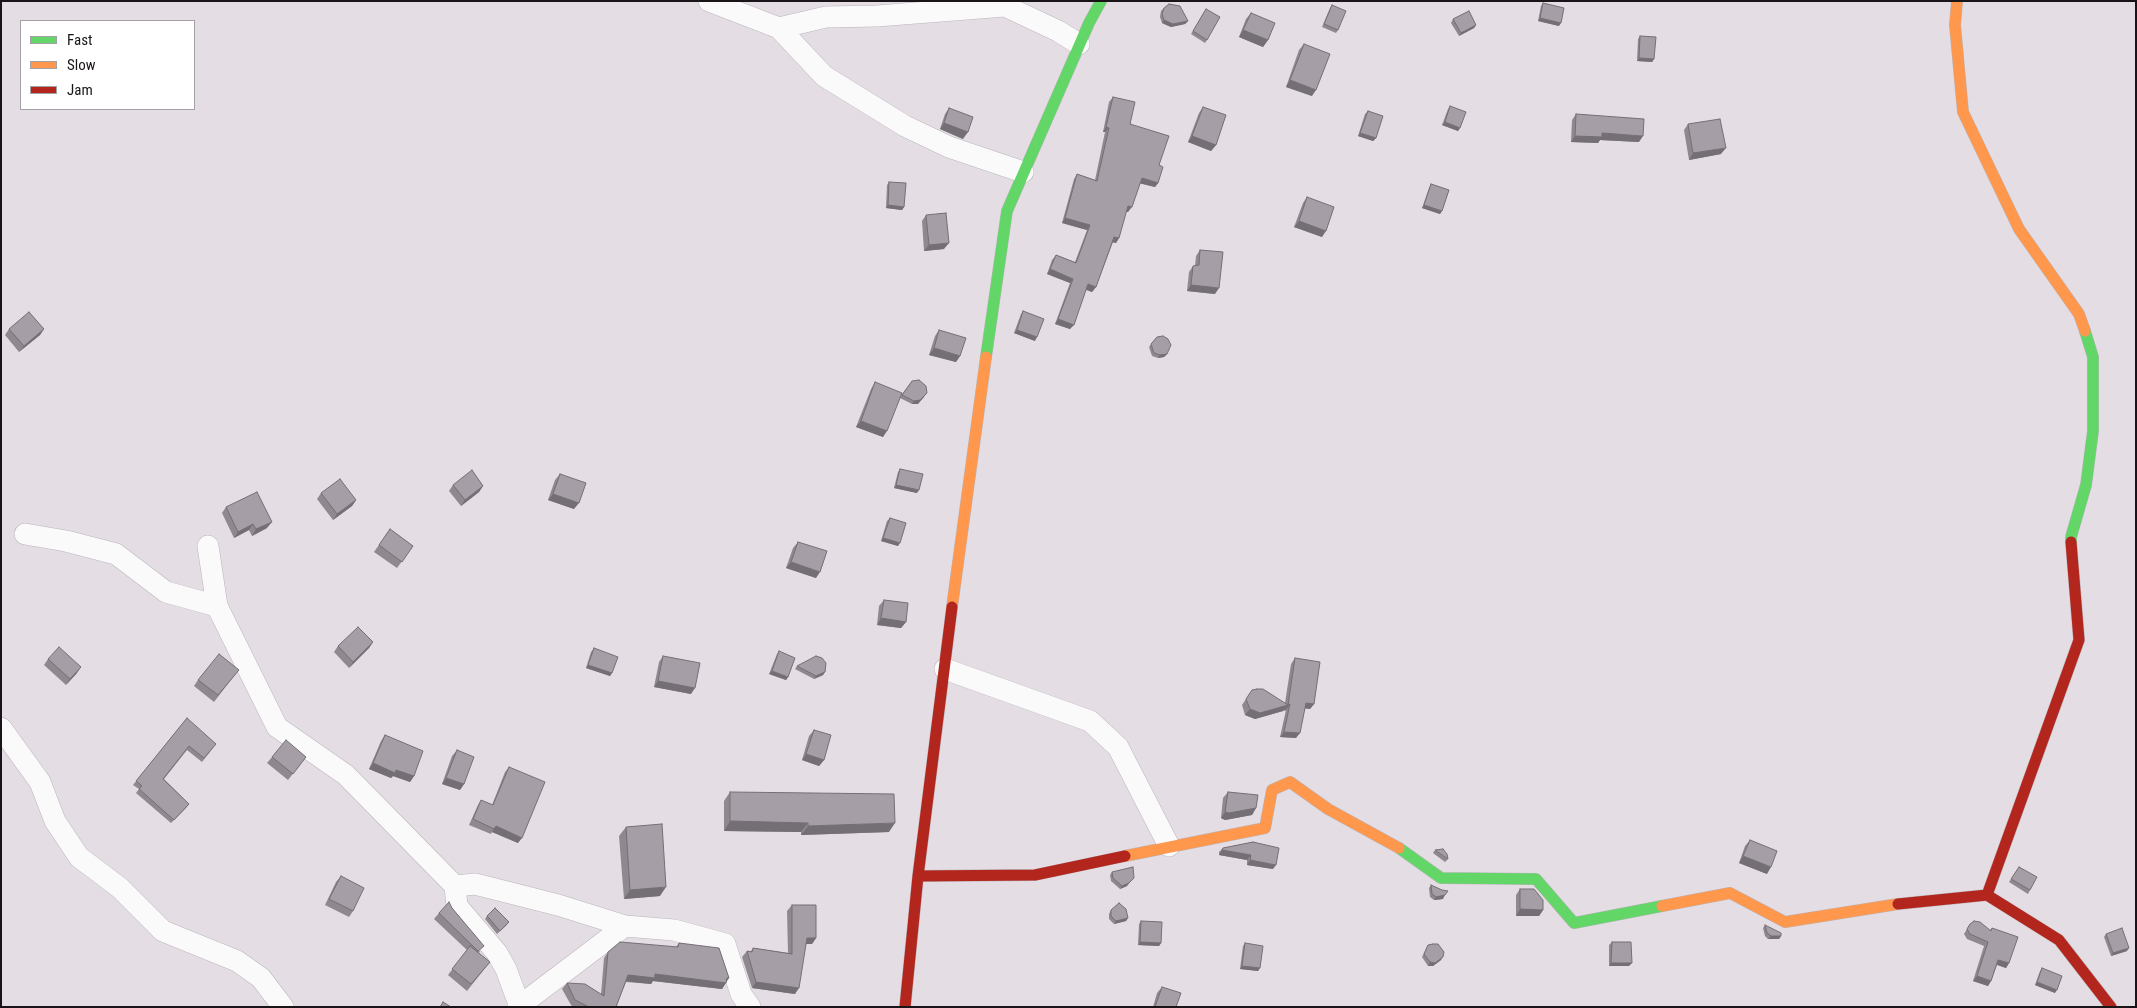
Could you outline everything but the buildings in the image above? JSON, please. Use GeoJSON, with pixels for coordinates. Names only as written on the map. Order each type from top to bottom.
{"type":"FeatureCollection","features":[{"type":"Feature","properties":{"kind":"street"},"geometry":{"type":"LineString","coordinates":[[709,1],[779,28],[824,76],[905,126],[949,147],[1023,172]]}},
{"type":"Feature","properties":{"kind":"street"},"geometry":{"type":"LineString","coordinates":[[905,1007],[918,876],[966,493],[1007,211],[1079,44],[1101,1]]}},
{"type":"Feature","properties":{"kind":"street"},"geometry":{"type":"LineString","coordinates":[[1957,1],[1955,25],[1963,112],[2019,229],[2079,314],[2093,357],[2093,431],[2086,485],[2071,537],[2079,640],[1987,895]]}},
{"type":"Feature","properties":{"kind":"street"},"geometry":{"type":"LineString","coordinates":[[779,28],[826,17],[877,16],[1005,6],[1058,31],[1079,44]]}},
{"type":"Feature","properties":{"kind":"street"},"geometry":{"type":"LineString","coordinates":[[25,534],[66,541],[116,554],[166,592],[217,606]]}},
{"type":"Feature","properties":{"kind":"street"},"geometry":{"type":"LineString","coordinates":[[208,546],[217,606],[277,728],[346,775],[455,886],[457,906],[497,953],[520,1006],[625,926]]}},
{"type":"Feature","properties":{"kind":"street"},"geometry":{"type":"LineString","coordinates":[[945,669],[1090,721],[1118,747],[1169,846]]}},
{"type":"Feature","properties":{"kind":"street"},"geometry":{"type":"LineString","coordinates":[[1,728],[40,782],[55,821],[79,857],[120,888],[163,931],[237,961],[261,978],[283,1007]]}},
{"type":"Feature","properties":{"kind":"street"},"geometry":{"type":"LineString","coordinates":[[918,876],[1035,874],[1265,828],[1272,790],[1290,782],[1328,809],[1389,841],[1441,878],[1536,878],[1574,923],[1730,893],[1785,922],[1898,904],[1987,895],[2059,940],[2111,1007]]}},
{"type":"Feature","properties":{"kind":"street"},"geometry":{"type":"LineString","coordinates":[[455,886],[475,884],[558,905],[625,926],[674,930],[726,944],[741,994],[750,1007]]}},
{"type":"Feature","properties":{"kind":"traffic: fast"},"geometry":{"type":"LineString","coordinates":[[986,357],[1007,211],[1089,23],[1101,1]]}},
{"type":"Feature","properties":{"kind":"traffic: fast"},"geometry":{"type":"LineString","coordinates":[[2071,542],[2086,485],[2093,431],[2093,357],[2085,331]]}},
{"type":"Feature","properties":{"kind":"traffic: fast"},"geometry":{"type":"LineString","coordinates":[[1399,848],[1441,878],[1536,879],[1574,923],[1662,906]]}},
{"type":"Feature","properties":{"kind":"traffic: slow"},"geometry":{"type":"LineString","coordinates":[[1957,1],[1955,25],[1963,112],[2019,229],[2079,314],[2085,331]]}},
{"type":"Feature","properties":{"kind":"traffic: slow"},"geometry":{"type":"LineString","coordinates":[[952,607],[986,357]]}},
{"type":"Feature","properties":{"kind":"traffic: slow"},"geometry":{"type":"LineString","coordinates":[[1125,856],[1265,828],[1272,790],[1290,782],[1328,809],[1399,848]]}},
{"type":"Feature","properties":{"kind":"traffic: slow"},"geometry":{"type":"LineString","coordinates":[[1662,906],[1730,893],[1785,922],[1898,904]]}},
{"type":"Feature","properties":{"kind":"traffic: jam"},"geometry":{"type":"LineString","coordinates":[[1987,895],[2079,640],[2071,542]]}},
{"type":"Feature","properties":{"kind":"traffic: jam"},"geometry":{"type":"LineString","coordinates":[[905,1007],[918,876],[952,607]]}},
{"type":"Feature","properties":{"kind":"traffic: jam"},"geometry":{"type":"LineString","coordinates":[[918,876],[1035,875],[1125,856]]}},
{"type":"Feature","properties":{"kind":"traffic: jam"},"geometry":{"type":"LineString","coordinates":[[1898,904],[1987,895],[2059,940],[2111,1007]]}}]}
